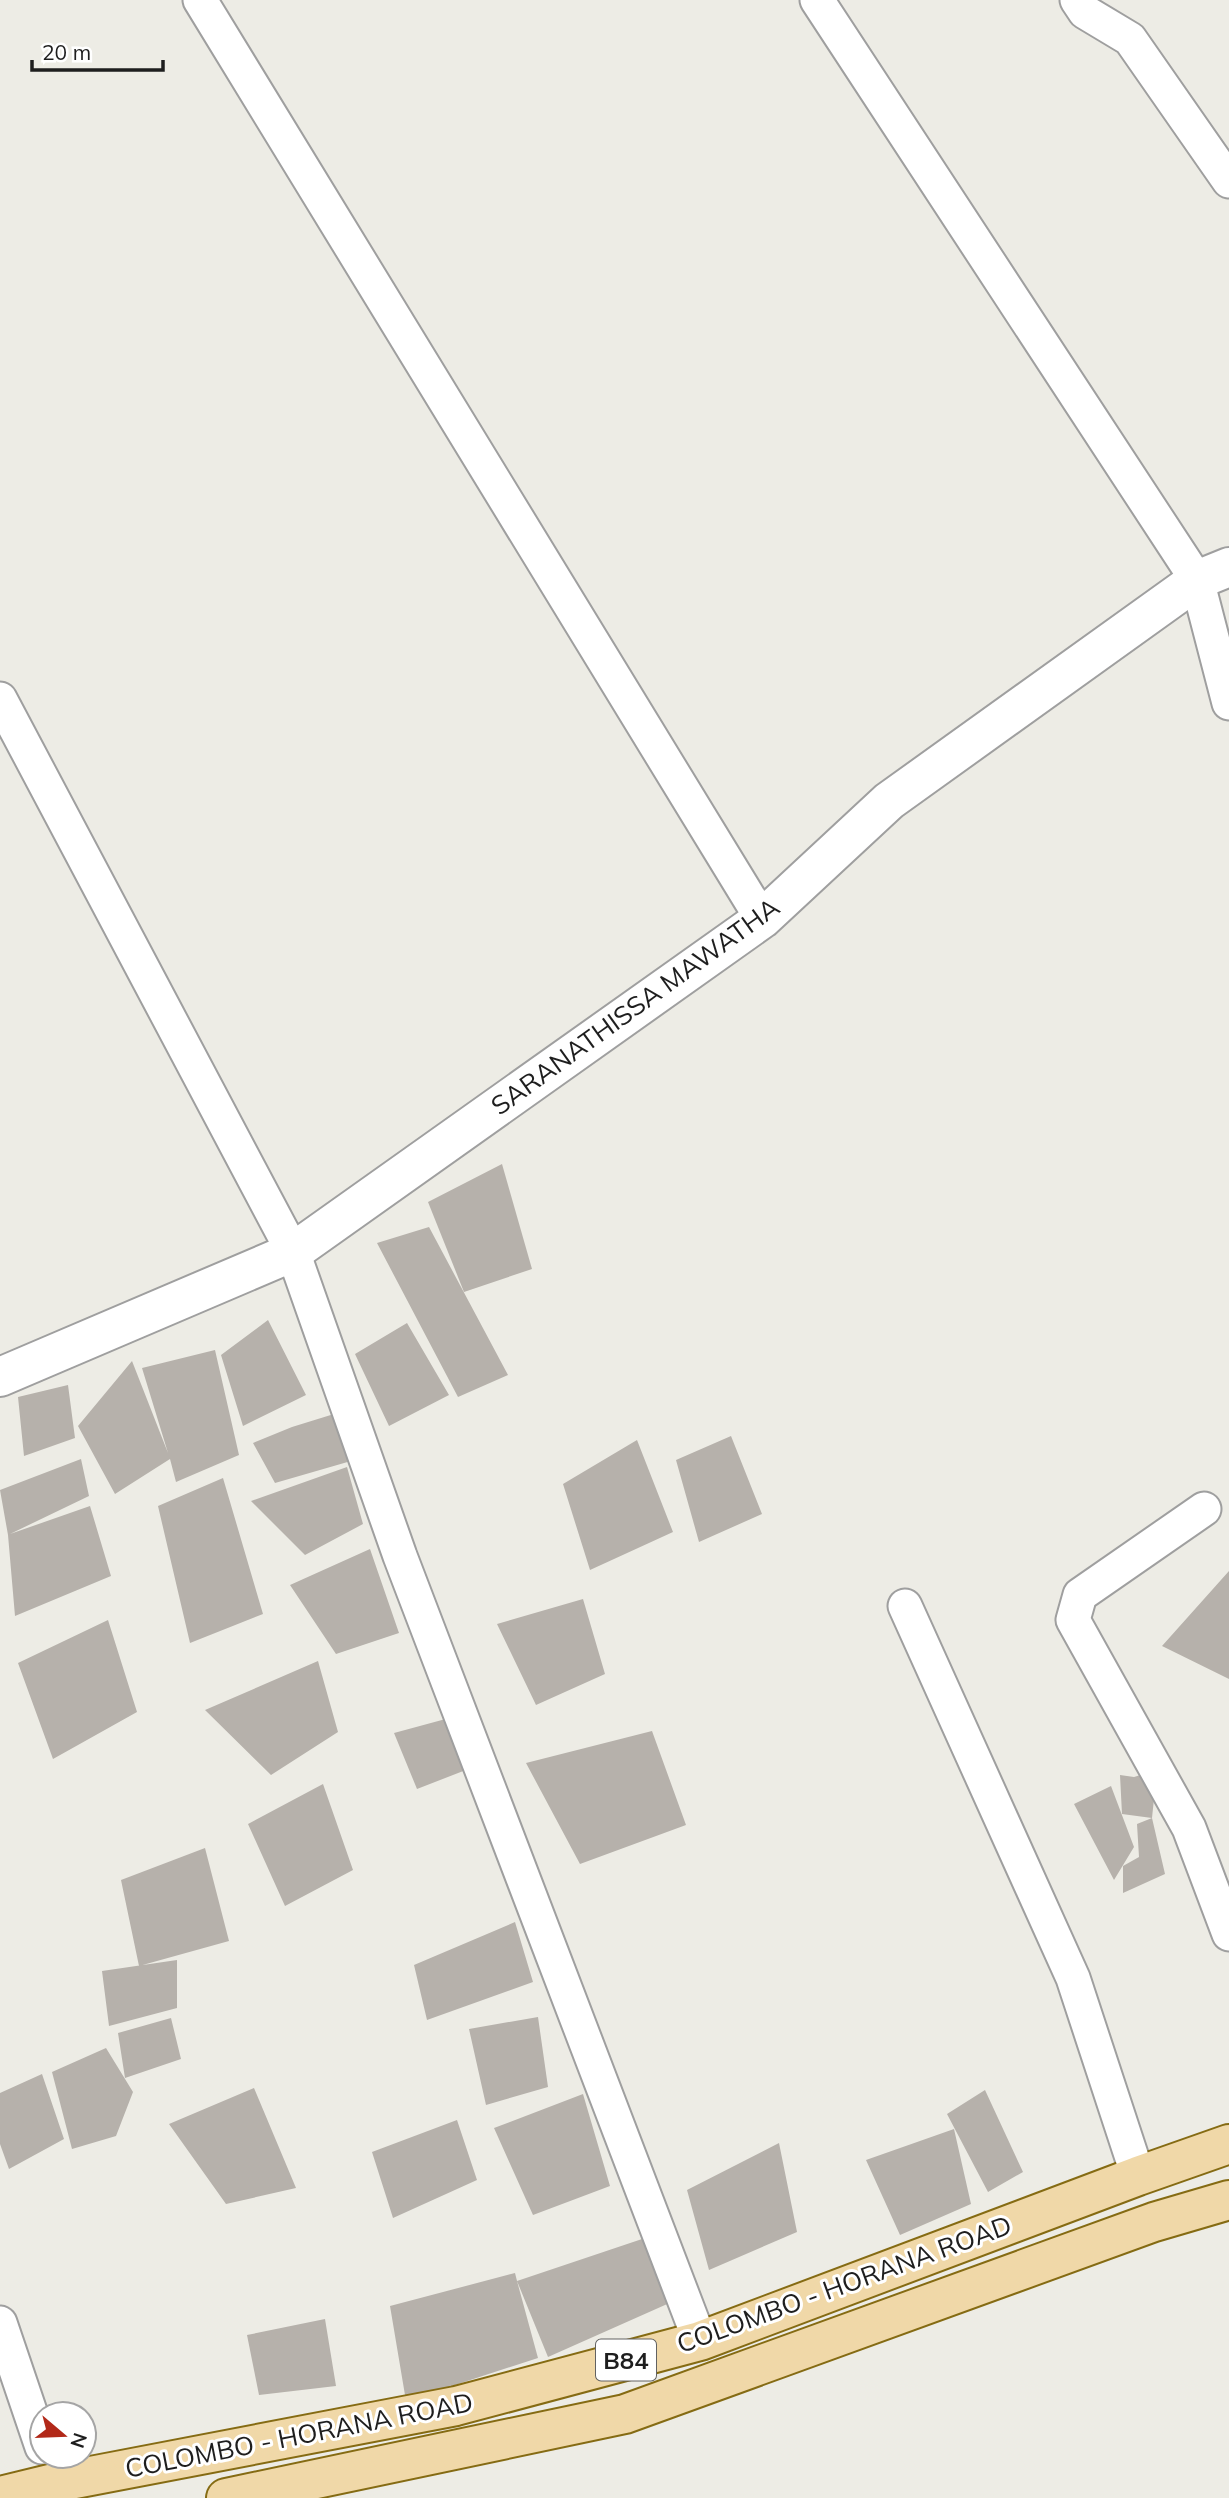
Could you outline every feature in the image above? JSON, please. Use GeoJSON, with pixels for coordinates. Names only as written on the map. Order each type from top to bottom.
{"type":"FeatureCollection","features":[{"type":"Feature","properties":{"kind":"main road","name":"COLOMBO - HORANA ROAD"},"geometry":{"type":"LineString","coordinates":[[0,2497],[53,2479],[456,2406],[700,2341],[1229,2144]]}},
{"type":"Feature","properties":{"kind":"main road","name":"COLOMBO - HORANA ROAD"},"geometry":{"type":"LineString","coordinates":[[226,2498],[625,2414],[1154,2222],[1229,2200]]}},
{"type":"Feature","properties":{"kind":"street"},"geometry":{"type":"LineString","coordinates":[[200,0],[762,919]]}},
{"type":"Feature","properties":{"kind":"street"},"geometry":{"type":"LineString","coordinates":[[817,0],[1213,573],[1229,703]]}},
{"type":"Feature","properties":{"kind":"street"},"geometry":{"type":"LineString","coordinates":[[1077,0],[1085,12],[1130,39],[1229,181]]}},
{"type":"Feature","properties":{"kind":"street","name":"SARANATHISSA MAWATHA"},"geometry":{"type":"LineString","coordinates":[[0,1377],[293,1252],[762,919],[889,801],[1213,573]]}},
{"type":"Feature","properties":{"kind":"street"},"geometry":{"type":"LineString","coordinates":[[0,699],[293,1252],[400,1556],[700,2341]]}},
{"type":"Feature","properties":{"kind":"street"},"geometry":{"type":"LineString","coordinates":[[1204,1508],[1080,1595],[1073,1620],[1189,1828],[1229,1934]]}},
{"type":"Feature","properties":{"kind":"street"},"geometry":{"type":"LineString","coordinates":[[905,1606],[1073,1978],[1138,2176]]}},
{"type":"Feature","properties":{"kind":"street"},"geometry":{"type":"LineString","coordinates":[[0,2323],[28,2406]]}},
{"type":"Feature","properties":{"kind":"building"},"geometry":{"type":"Polygon","coordinates":[[[502,1164],[532,1269],[464,1292],[428,1202],[502,1164]]]}},
{"type":"Feature","properties":{"kind":"building"},"geometry":{"type":"Polygon","coordinates":[[[429,1227],[508,1375],[458,1397],[377,1243],[429,1227]]]}},
{"type":"Feature","properties":{"kind":"building"},"geometry":{"type":"Polygon","coordinates":[[[268,1320],[306,1395],[243,1426],[221,1355],[268,1320]]]}},
{"type":"Feature","properties":{"kind":"building"},"geometry":{"type":"Polygon","coordinates":[[[407,1323],[449,1395],[389,1426],[355,1354],[407,1323]]]}},
{"type":"Feature","properties":{"kind":"building"},"geometry":{"type":"Polygon","coordinates":[[[215,1350],[239,1455],[176,1482],[170,1459],[115,1494],[78,1426],[132,1361],[168,1453],[142,1368],[215,1350]]]}},
{"type":"Feature","properties":{"kind":"building"},"geometry":{"type":"Polygon","coordinates":[[[68,1385],[75,1438],[24,1456],[18,1397],[68,1385]]]}},
{"type":"Feature","properties":{"kind":"building"},"geometry":{"type":"Polygon","coordinates":[[[334,1414],[351,1461],[275,1483],[253,1443],[334,1414]]]}},
{"type":"Feature","properties":{"kind":"building"},"geometry":{"type":"Polygon","coordinates":[[[731,1436],[762,1514],[699,1542],[676,1460],[731,1436]]]}},
{"type":"Feature","properties":{"kind":"building"},"geometry":{"type":"Polygon","coordinates":[[[637,1440],[673,1532],[590,1570],[563,1484],[637,1440]]]}},
{"type":"Feature","properties":{"kind":"building"},"geometry":{"type":"Polygon","coordinates":[[[81,1459],[89,1496],[10,1534],[90,1506],[111,1576],[15,1616],[8,1535],[0,1490],[81,1459]]]}},
{"type":"Feature","properties":{"kind":"building"},"geometry":{"type":"Polygon","coordinates":[[[347,1467],[363,1524],[305,1555],[251,1501],[347,1467]]]}},
{"type":"Feature","properties":{"kind":"building"},"geometry":{"type":"Polygon","coordinates":[[[223,1478],[263,1614],[190,1643],[158,1506],[223,1478]]]}},
{"type":"Feature","properties":{"kind":"building"},"geometry":{"type":"Polygon","coordinates":[[[370,1549],[399,1633],[336,1654],[290,1585],[370,1549]]]}},
{"type":"Feature","properties":{"kind":"building"},"geometry":{"type":"Polygon","coordinates":[[[1229,1571],[1229,1679],[1162,1646],[1229,1571]]]}},
{"type":"Feature","properties":{"kind":"building"},"geometry":{"type":"Polygon","coordinates":[[[583,1599],[605,1674],[536,1705],[497,1624],[583,1599]]]}},
{"type":"Feature","properties":{"kind":"building"},"geometry":{"type":"Polygon","coordinates":[[[108,1620],[137,1712],[53,1759],[18,1663],[108,1620]]]}},
{"type":"Feature","properties":{"kind":"building"},"geometry":{"type":"Polygon","coordinates":[[[318,1661],[338,1732],[271,1775],[205,1710],[318,1661]]]}},
{"type":"Feature","properties":{"kind":"building"},"geometry":{"type":"Polygon","coordinates":[[[453,1717],[471,1768],[417,1789],[394,1733],[453,1717]]]}},
{"type":"Feature","properties":{"kind":"building"},"geometry":{"type":"Polygon","coordinates":[[[652,1731],[686,1825],[580,1864],[526,1763],[652,1731]]]}},
{"type":"Feature","properties":{"kind":"building"},"geometry":{"type":"Polygon","coordinates":[[[1157,1770],[1152,1818],[1122,1814],[1120,1775],[1134,1777],[1157,1770]]]}},
{"type":"Feature","properties":{"kind":"building"},"geometry":{"type":"Polygon","coordinates":[[[323,1784],[353,1870],[285,1906],[248,1824],[323,1784]]]}},
{"type":"Feature","properties":{"kind":"building"},"geometry":{"type":"Polygon","coordinates":[[[1111,1786],[1134,1847],[1114,1880],[1074,1804],[1111,1786]]]}},
{"type":"Feature","properties":{"kind":"building"},"geometry":{"type":"Polygon","coordinates":[[[1152,1818],[1165,1874],[1123,1893],[1123,1866],[1139,1857],[1137,1824],[1152,1818]]]}},
{"type":"Feature","properties":{"kind":"building"},"geometry":{"type":"Polygon","coordinates":[[[205,1848],[229,1941],[139,1966],[121,1880],[205,1848]]]}},
{"type":"Feature","properties":{"kind":"building"},"geometry":{"type":"Polygon","coordinates":[[[515,1922],[533,1982],[427,2020],[414,1965],[515,1922]]]}},
{"type":"Feature","properties":{"kind":"building"},"geometry":{"type":"Polygon","coordinates":[[[177,1960],[177,2008],[109,2026],[102,1971],[177,1960]]]}},
{"type":"Feature","properties":{"kind":"building"},"geometry":{"type":"Polygon","coordinates":[[[538,2017],[548,2087],[486,2105],[469,2029],[538,2017]]]}},
{"type":"Feature","properties":{"kind":"building"},"geometry":{"type":"Polygon","coordinates":[[[171,2018],[181,2059],[125,2078],[118,2033],[171,2018]]]}},
{"type":"Feature","properties":{"kind":"building"},"geometry":{"type":"Polygon","coordinates":[[[106,2048],[133,2092],[116,2136],[72,2149],[52,2072],[106,2048]]]}},
{"type":"Feature","properties":{"kind":"building"},"geometry":{"type":"Polygon","coordinates":[[[42,2074],[64,2139],[9,2169],[0,2144],[0,2093],[42,2074]]]}},
{"type":"Feature","properties":{"kind":"building"},"geometry":{"type":"Polygon","coordinates":[[[254,2088],[296,2188],[226,2204],[169,2124],[254,2088]]]}},
{"type":"Feature","properties":{"kind":"building"},"geometry":{"type":"Polygon","coordinates":[[[985,2090],[1023,2172],[988,2192],[947,2114],[985,2090]]]}},
{"type":"Feature","properties":{"kind":"building"},"geometry":{"type":"Polygon","coordinates":[[[583,2094],[610,2186],[533,2215],[494,2128],[583,2094]]]}},
{"type":"Feature","properties":{"kind":"building"},"geometry":{"type":"Polygon","coordinates":[[[457,2120],[477,2180],[393,2218],[372,2152],[457,2120]]]}},
{"type":"Feature","properties":{"kind":"building"},"geometry":{"type":"Polygon","coordinates":[[[954,2129],[971,2204],[900,2235],[866,2160],[954,2129]]]}},
{"type":"Feature","properties":{"kind":"building"},"geometry":{"type":"Polygon","coordinates":[[[779,2143],[797,2232],[709,2270],[687,2190],[779,2143]]]}},
{"type":"Feature","properties":{"kind":"building"},"geometry":{"type":"Polygon","coordinates":[[[651,2236],[674,2301],[548,2357],[517,2281],[651,2236]]]}},
{"type":"Feature","properties":{"kind":"building"},"geometry":{"type":"Polygon","coordinates":[[[515,2273],[538,2358],[406,2401],[390,2306],[515,2273]]]}},
{"type":"Feature","properties":{"kind":"building"},"geometry":{"type":"Polygon","coordinates":[[[325,2319],[336,2386],[259,2395],[247,2335],[325,2319]]]}}]}
